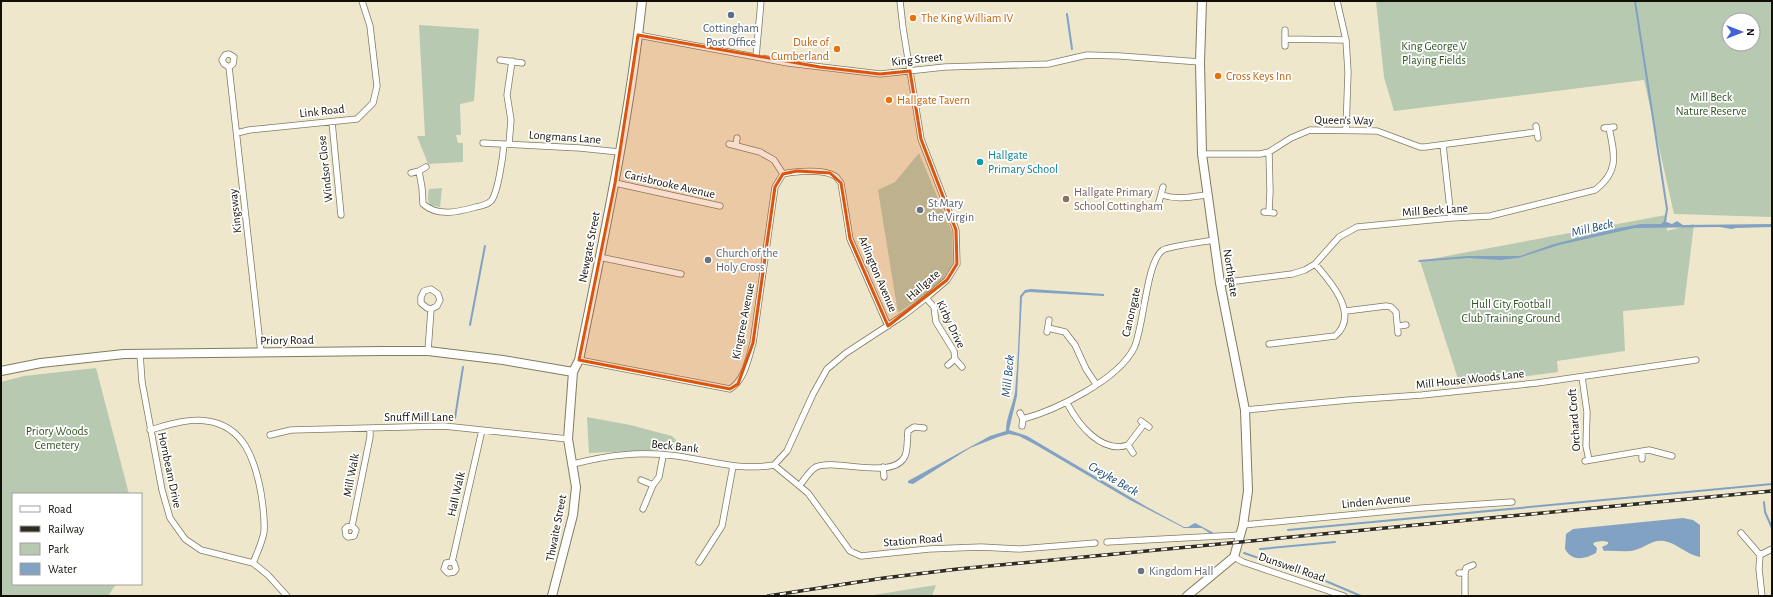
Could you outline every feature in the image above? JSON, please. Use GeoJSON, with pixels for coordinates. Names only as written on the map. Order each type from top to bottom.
{"type":"FeatureCollection","features":[{"type":"Feature","properties":{"kind":"street","name":"Link Road"},"geometry":{"type":"LineString","coordinates":[[237,133],[249,130],[357,119],[373,103],[377,86],[373,48],[370,26],[362,1]]}},
{"type":"Feature","properties":{"kind":"street","name":"Newgate Street"},"geometry":{"type":"LineString","coordinates":[[573,464],[568,439],[573,372],[579,360],[615,183],[642,1]]}},
{"type":"Feature","properties":{"kind":"street"},"geometry":{"type":"LineString","coordinates":[[756,57],[761,1]]}},
{"type":"Feature","properties":{"kind":"street","name":"Hallgate"},"geometry":{"type":"LineString","coordinates":[[774,465],[787,451],[813,394],[827,369],[846,353],[888,326],[926,298],[947,280],[957,264],[956,230],[921,139],[900,1]]}},
{"type":"Feature","properties":{"kind":"street","name":"Northgate"},"geometry":{"type":"LineString","coordinates":[[1202,1],[1200,62],[1202,154],[1206,195],[1220,283],[1245,410],[1248,491],[1243,524],[1234,557]]}},
{"type":"Feature","properties":{"kind":"street"},"geometry":{"type":"LineString","coordinates":[[1337,1],[1346,40],[1348,72],[1346,130]]}},
{"type":"Feature","properties":{"kind":"street"},"geometry":{"type":"LineString","coordinates":[[1285,30],[1285,46]]}},
{"type":"Feature","properties":{"kind":"street","name":"King Street"},"geometry":{"type":"LineString","coordinates":[[638,35],[788,63],[880,74],[946,67],[1048,64],[1093,55],[1200,62]]}},
{"type":"Feature","properties":{"kind":"street"},"geometry":{"type":"LineString","coordinates":[[1286,39],[1346,40]]}},
{"type":"Feature","properties":{"kind":"street"},"geometry":{"type":"LineString","coordinates":[[500,60],[522,63]]}},
{"type":"Feature","properties":{"kind":"street"},"geometry":{"type":"LineString","coordinates":[[419,171],[423,204],[429,209],[455,212],[485,205],[491,201],[498,181],[511,120],[507,95],[512,62]]}},
{"type":"Feature","properties":{"kind":"street","name":"Kingsway"},"geometry":{"type":"LineString","coordinates":[[229,66],[261,353]]}},
{"type":"Feature","properties":{"kind":"street","name":"Windsor Close"},"geometry":{"type":"LineString","coordinates":[[332,122],[341,215]]}},
{"type":"Feature","properties":{"kind":"street","name":"Mill Beck Lane"},"geometry":{"type":"LineString","coordinates":[[1220,283],[1292,274],[1305,270],[1315,264],[1339,237],[1357,228],[1451,218],[1490,216],[1594,190],[1606,181],[1613,168],[1614,149],[1609,127]]}},
{"type":"Feature","properties":{"kind":"street","name":"Queen's Way"},"geometry":{"type":"LineString","coordinates":[[1202,154],[1260,154],[1269,152],[1310,130],[1377,131],[1420,147],[1443,145],[1536,129],[1538,138]]}},
{"type":"Feature","properties":{"kind":"street"},"geometry":{"type":"LineString","coordinates":[[736,146],[737,138]]}},
{"type":"Feature","properties":{"kind":"street","name":"Longmans Lane"},"geometry":{"type":"LineString","coordinates":[[483,143],[580,148],[620,152]]}},
{"type":"Feature","properties":{"kind":"street"},"geometry":{"type":"LineString","coordinates":[[729,144],[765,155],[774,160],[783,174]]}},
{"type":"Feature","properties":{"kind":"street"},"geometry":{"type":"LineString","coordinates":[[1443,145],[1451,218]]}},
{"type":"Feature","properties":{"kind":"street"},"geometry":{"type":"LineString","coordinates":[[1269,152],[1269,212]]}},
{"type":"Feature","properties":{"kind":"street"},"geometry":{"type":"LineString","coordinates":[[410,173],[419,171],[426,167]]}},
{"type":"Feature","properties":{"kind":"street","name":"Arlington Avenue"},"geometry":{"type":"LineString","coordinates":[[783,174],[797,171],[830,173],[836,176],[841,183],[850,239],[888,326]]}},
{"type":"Feature","properties":{"kind":"street","name":"Kingtree Avenue"},"geometry":{"type":"LineString","coordinates":[[579,360],[730,388],[738,384],[746,367],[753,343],[775,187],[783,174]]}},
{"type":"Feature","properties":{"kind":"street","name":"Carisbrooke Avenue"},"geometry":{"type":"LineString","coordinates":[[615,183],[720,206]]}},
{"type":"Feature","properties":{"kind":"street"},"geometry":{"type":"LineString","coordinates":[[1159,202],[1163,187]]}},
{"type":"Feature","properties":{"kind":"street"},"geometry":{"type":"LineString","coordinates":[[1162,195],[1170,198],[1185,198],[1206,195]]}},
{"type":"Feature","properties":{"kind":"street","name":"Canongate"},"geometry":{"type":"LineString","coordinates":[[1023,419],[1042,414],[1067,404],[1121,366],[1133,350],[1140,334],[1154,260],[1163,250],[1214,240]]}},
{"type":"Feature","properties":{"kind":"street"},"geometry":{"type":"LineString","coordinates":[[600,257],[681,274]]}},
{"type":"Feature","properties":{"kind":"street"},"geometry":{"type":"LineString","coordinates":[[1269,344],[1277,346],[1335,336],[1341,331],[1345,322],[1346,312],[1342,302],[1325,275],[1315,264]]}},
{"type":"Feature","properties":{"kind":"street","name":"Kirby Drive"},"geometry":{"type":"LineString","coordinates":[[926,298],[934,307],[936,322],[954,350],[955,359],[962,368]]}},
{"type":"Feature","properties":{"kind":"street"},"geometry":{"type":"LineString","coordinates":[[1346,312],[1386,306],[1391,307],[1396,312],[1398,333]]}},
{"type":"Feature","properties":{"kind":"street"},"geometry":{"type":"LineString","coordinates":[[428,351],[431,309]]}},
{"type":"Feature","properties":{"kind":"street"},"geometry":{"type":"LineString","coordinates":[[1049,320],[1047,330],[1065,332],[1075,345],[1086,370],[1096,384]]}},
{"type":"Feature","properties":{"kind":"street"},"geometry":{"type":"LineString","coordinates":[[1398,326],[1406,325]]}},
{"type":"Feature","properties":{"kind":"street","name":"Priory Road"},"geometry":{"type":"LineString","coordinates":[[1,371],[56,360],[140,354],[428,351],[503,360],[573,372]]}},
{"type":"Feature","properties":{"kind":"street","name":"Hornbeam Drive"},"geometry":{"type":"LineString","coordinates":[[140,354],[142,382],[150,430],[162,490],[170,518],[185,539],[201,550],[253,563],[268,575],[287,596]]}},
{"type":"Feature","properties":{"kind":"street","name":"Kirby Drive"},"geometry":{"type":"LineString","coordinates":[[948,364],[955,359]]}},
{"type":"Feature","properties":{"kind":"street","name":"Mill House Woods Lane"},"geometry":{"type":"LineString","coordinates":[[1245,410],[1422,395],[1582,378],[1696,360]]}},
{"type":"Feature","properties":{"kind":"street","name":"Orchard Croft"},"geometry":{"type":"LineString","coordinates":[[1582,378],[1587,412],[1587,460],[1649,450],[1672,456]]}},
{"type":"Feature","properties":{"kind":"street"},"geometry":{"type":"LineString","coordinates":[[1067,404],[1084,429],[1105,443],[1116,447],[1128,445],[1145,424]]}},
{"type":"Feature","properties":{"kind":"street"},"geometry":{"type":"LineString","coordinates":[[1020,413],[1023,419],[1022,426]]}},
{"type":"Feature","properties":{"kind":"street"},"geometry":{"type":"LineString","coordinates":[[150,430],[183,422],[207,420],[227,426],[240,437],[248,449],[258,473],[265,514],[264,532],[253,563]]}},
{"type":"Feature","properties":{"kind":"street","name":"Snuff Mill Lane"},"geometry":{"type":"LineString","coordinates":[[270,435],[291,430],[444,426],[568,439]]}},
{"type":"Feature","properties":{"kind":"street"},"geometry":{"type":"LineString","coordinates":[[800,486],[816,468],[829,464],[862,469],[893,466],[901,462],[905,456],[908,431],[914,427],[924,428]]}},
{"type":"Feature","properties":{"kind":"street","name":"Mill Walk"},"geometry":{"type":"LineString","coordinates":[[352,526],[370,437],[370,428]]}},
{"type":"Feature","properties":{"kind":"street","name":"Hall Walk"},"geometry":{"type":"LineString","coordinates":[[452,562],[482,430]]}},
{"type":"Feature","properties":{"kind":"street"},"geometry":{"type":"LineString","coordinates":[[1128,445],[1133,454]]}},
{"type":"Feature","properties":{"kind":"street"},"geometry":{"type":"LineString","coordinates":[[1642,452],[1642,459]]}},
{"type":"Feature","properties":{"kind":"street","name":"Beck Bank"},"geometry":{"type":"LineString","coordinates":[[573,464],[603,456],[637,453],[687,458],[733,466],[757,468],[774,465]]}},
{"type":"Feature","properties":{"kind":"street"},"geometry":{"type":"LineString","coordinates":[[643,509],[653,484],[659,477],[663,456]]}},
{"type":"Feature","properties":{"kind":"street","name":"Thwaite Street"},"geometry":{"type":"LineString","coordinates":[[552,596],[573,515],[576,487],[573,464]]}},
{"type":"Feature","properties":{"kind":"street","name":"Station Road"},"geometry":{"type":"LineString","coordinates":[[774,465],[800,486],[815,502],[850,551],[861,556],[929,549],[981,547],[1020,549],[1095,543]]}},
{"type":"Feature","properties":{"kind":"street"},"geometry":{"type":"LineString","coordinates":[[699,562],[722,526],[733,466]]}},
{"type":"Feature","properties":{"kind":"street"},"geometry":{"type":"LineString","coordinates":[[883,467],[884,477]]}},
{"type":"Feature","properties":{"kind":"street"},"geometry":{"type":"LineString","coordinates":[[641,480],[653,484]]}},
{"type":"Feature","properties":{"kind":"street","name":"Linden Avenue"},"geometry":{"type":"LineString","coordinates":[[1243,524],[1422,508],[1512,502]]}},
{"type":"Feature","properties":{"kind":"street"},"geometry":{"type":"LineString","coordinates":[[1741,533],[1760,555],[1759,569],[1762,596]]}},
{"type":"Feature","properties":{"kind":"street"},"geometry":{"type":"LineString","coordinates":[[1107,542],[1240,535]]}},
{"type":"Feature","properties":{"kind":"street"},"geometry":{"type":"LineString","coordinates":[[1760,555],[1772,549]]}},
{"type":"Feature","properties":{"kind":"street"},"geometry":{"type":"LineString","coordinates":[[1187,596],[1234,557]]}},
{"type":"Feature","properties":{"kind":"street","name":"Dunswell Road"},"geometry":{"type":"LineString","coordinates":[[1234,557],[1243,562],[1344,596]]}},
{"type":"Feature","properties":{"kind":"street"},"geometry":{"type":"LineString","coordinates":[[1465,596],[1462,573],[1466,568],[1473,565]]}},
{"type":"Feature","properties":{"kind":"highlighted area"},"geometry":{"type":"Polygon","coordinates":[[[638,35],[820,67],[880,74],[910,71],[921,139],[956,230],[957,264],[947,280],[888,326],[850,239],[841,183],[830,173],[797,171],[783,174],[775,187],[753,343],[738,384],[730,389],[579,360],[615,183],[638,35]]]}},
{"type":"Feature","properties":{"kind":"green space"},"geometry":{"type":"Polygon","coordinates":[[[1376,1],[1772,1],[1772,217],[1674,214],[1644,80],[1394,111],[1384,77],[1376,1]]]}},
{"type":"Feature","properties":{"kind":"green space"},"geometry":{"type":"Polygon","coordinates":[[[419,25],[479,29],[474,101],[460,104],[461,135],[456,135],[458,143],[463,143],[463,162],[428,164],[417,136],[425,136],[419,25]]]}},
{"type":"Feature","properties":{"kind":"green space"},"geometry":{"type":"Polygon","coordinates":[[[919,153],[952,232],[953,264],[944,278],[923,296],[898,313],[878,190],[895,182],[919,153]]]}},
{"type":"Feature","properties":{"kind":"green space"},"geometry":{"type":"Polygon","coordinates":[[[442,188],[440,207],[430,205],[428,199],[429,189],[442,188]]]}},
{"type":"Feature","properties":{"kind":"green space","name":"Hull City Football Club Training Ground"},"geometry":{"type":"Polygon","coordinates":[[[1666,215],[1667,231],[1694,224],[1684,305],[1623,311],[1625,351],[1557,361],[1558,372],[1460,385],[1420,261],[1666,215]]]}},
{"type":"Feature","properties":{"kind":"green space","name":"Priory Woods Cemetery"},"geometry":{"type":"Polygon","coordinates":[[[96,368],[129,493],[12,493],[12,585],[115,585],[108,596],[1,596],[1,382],[24,376],[96,368]]]}},
{"type":"Feature","properties":{"kind":"green space"},"geometry":{"type":"Polygon","coordinates":[[[587,417],[630,425],[672,436],[681,445],[681,449],[589,453],[587,417]]]}},
{"type":"Feature","properties":{"kind":"green space"},"geometry":{"type":"Polygon","coordinates":[[[936,585],[932,596],[867,596],[936,585]]]}},
{"type":"Feature","properties":{"kind":"water"},"geometry":{"type":"Polygon","coordinates":[[[1664,221],[1672,224],[1677,221],[1683,225],[1772,224],[1772,227],[1731,229],[1720,227],[1635,228],[1559,245],[1518,258],[1500,260],[1468,258],[1418,262],[1419,260],[1468,256],[1520,256],[1554,244],[1614,229],[1641,224],[1661,224],[1664,221]]]}},
{"type":"Feature","properties":{"kind":"water"},"geometry":{"type":"Polygon","coordinates":[[[1031,289],[1104,294],[1104,296],[1029,292],[1025,293],[1022,297],[1017,396],[1009,430],[1027,436],[1147,507],[1184,527],[1188,527],[1195,523],[1214,533],[1211,534],[1202,528],[1184,528],[1130,500],[1036,445],[1019,436],[1009,434],[970,448],[913,484],[908,483],[908,481],[990,436],[1006,431],[1007,421],[1015,392],[1020,296],[1025,290],[1031,289]]]}},
{"type":"Feature","properties":{"kind":"water"},"geometry":{"type":"Polygon","coordinates":[[[1683,518],[1693,520],[1700,525],[1700,557],[1664,541],[1652,542],[1639,549],[1631,551],[1604,551],[1602,547],[1608,544],[1608,542],[1595,542],[1593,544],[1597,548],[1596,553],[1583,558],[1575,558],[1571,556],[1565,549],[1566,534],[1573,529],[1683,518]]]}},
{"type":"Feature","properties":{"kind":"waterway"},"geometry":{"type":"LineString","coordinates":[[1635,1],[1667,209],[1665,221]]}},
{"type":"Feature","properties":{"kind":"waterway"},"geometry":{"type":"LineString","coordinates":[[1067,14],[1072,49]]}},
{"type":"Feature","properties":{"kind":"waterway"},"geometry":{"type":"LineString","coordinates":[[470,325],[485,246]]}},
{"type":"Feature","properties":{"kind":"waterway"},"geometry":{"type":"LineString","coordinates":[[455,418],[463,367]]}},
{"type":"Feature","properties":{"kind":"waterway"},"geometry":{"type":"LineString","coordinates":[[1288,530],[1772,484]]}},
{"type":"Feature","properties":{"kind":"waterway"},"geometry":{"type":"LineString","coordinates":[[1764,502],[1765,512],[1772,528]]}},
{"type":"Feature","properties":{"kind":"waterway"},"geometry":{"type":"LineString","coordinates":[[1260,549],[1335,542]]}},
{"type":"Feature","properties":{"kind":"waterway","name":"Creyke Beck"},"geometry":{"type":"LineString","coordinates":[[1244,553],[1328,582],[1361,596]]}},
{"type":"Feature","properties":{"kind":"railway"},"geometry":{"type":"LineString","coordinates":[[768,596],[884,578],[958,569],[1772,491]]}},
{"type":"Feature","properties":{"kind":"place","name":"Cottingham Post Office"},"geometry":{"type":"Point","coordinates":[731,15]}},
{"type":"Feature","properties":{"kind":"place","name":"The King William IV"},"geometry":{"type":"Point","coordinates":[913,18]}},
{"type":"Feature","properties":{"kind":"place","name":"Duke of Cumberland"},"geometry":{"type":"Point","coordinates":[837,49]}},
{"type":"Feature","properties":{"kind":"place","name":"Cross Keys Inn"},"geometry":{"type":"Point","coordinates":[1218,76]}},
{"type":"Feature","properties":{"kind":"place","name":"Hallgate Tavern"},"geometry":{"type":"Point","coordinates":[889,100]}},
{"type":"Feature","properties":{"kind":"place","name":"Hallgate Primary School"},"geometry":{"type":"Point","coordinates":[980,162]}},
{"type":"Feature","properties":{"kind":"place","name":"Hallgate Primary School Cottingham"},"geometry":{"type":"Point","coordinates":[1066,199]}},
{"type":"Feature","properties":{"kind":"place","name":"St Mary the Virgin"},"geometry":{"type":"Point","coordinates":[920,210]}},
{"type":"Feature","properties":{"kind":"place","name":"Church of the Holy Cross"},"geometry":{"type":"Point","coordinates":[708,260]}},
{"type":"Feature","properties":{"kind":"place","name":"Kingdom Hall"},"geometry":{"type":"Point","coordinates":[1141,571]}},
{"type":"Feature","properties":{"kind":"park label","name":"King George V Playing Fields"},"geometry":{"type":"Point","coordinates":[1434,53]}},
{"type":"Feature","properties":{"kind":"park label","name":"Mill Beck Nature Reserve"},"geometry":{"type":"Point","coordinates":[1711,104]}},
{"type":"Feature","properties":{"kind":"water label","name":"Mill Beck"},"geometry":{"type":"Point","coordinates":[1592,227]}},
{"type":"Feature","properties":{"kind":"water label","name":"Mill Beck"},"geometry":{"type":"Point","coordinates":[1007,376]}}]}
